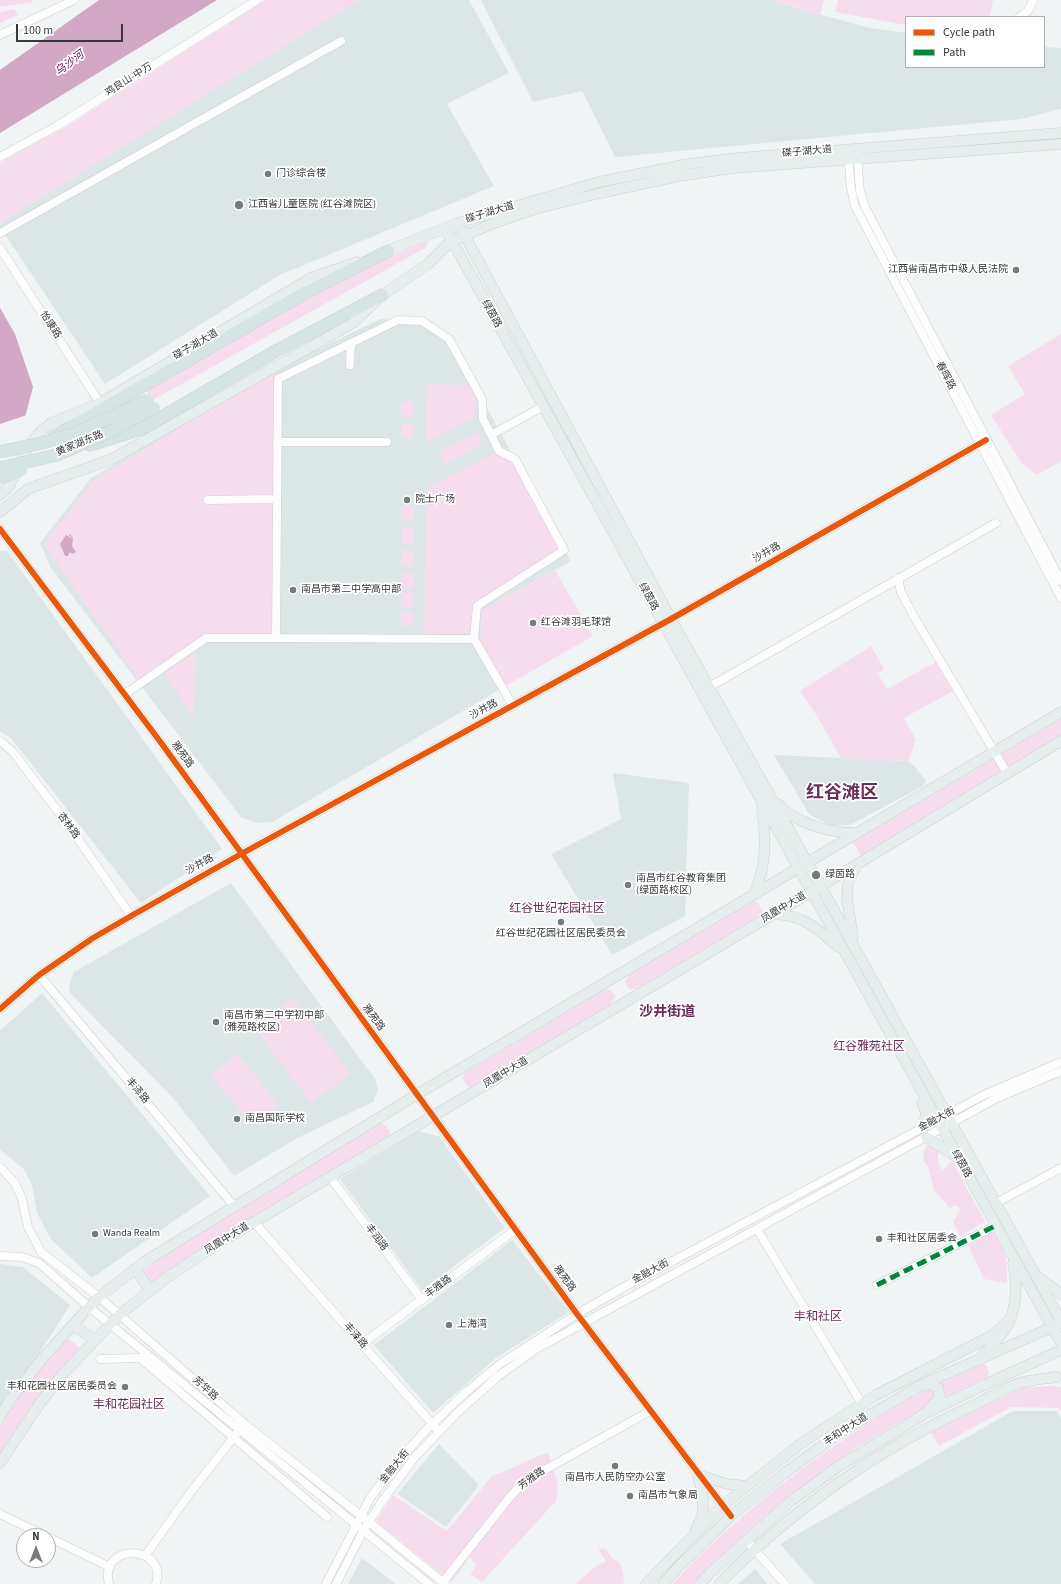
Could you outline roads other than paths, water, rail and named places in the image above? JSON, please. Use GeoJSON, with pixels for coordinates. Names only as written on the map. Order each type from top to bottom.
{"type":"FeatureCollection","features":[{"type":"Feature","properties":{"kind":"highway"},"geometry":{"type":"LineString","coordinates":[[0,447],[42,443],[303,294],[388,251]]}},
{"type":"Feature","properties":{"kind":"highway"},"geometry":{"type":"LineString","coordinates":[[0,478],[57,455],[141,429],[276,351],[382,295]]}},
{"type":"Feature","properties":{"kind":"highway","name":"黄家湖东路"},"geometry":{"type":"LineString","coordinates":[[0,452],[76,434],[151,404],[111,431],[57,455],[0,468]]}},
{"type":"Feature","properties":{"kind":"main road","name":"碟子湖大道"},"geometry":{"type":"LineString","coordinates":[[0,495],[8,486],[30,444],[40,432],[51,423],[100,402],[311,278],[388,251],[458,223],[600,182],[649,171],[738,158],[1061,132]]}},
{"type":"Feature","properties":{"kind":"main road","name":"碟子湖大道"},"geometry":{"type":"LineString","coordinates":[[0,512],[28,489],[112,459],[353,323],[382,295],[428,264],[451,241],[535,209],[679,176],[733,168],[1061,144]]}},
{"type":"Feature","properties":{"kind":"main road","name":"绿茵路"},"geometry":{"type":"LineString","coordinates":[[458,223],[761,802],[810,892],[1010,1253],[1058,1324]]}},
{"type":"Feature","properties":{"kind":"main road","name":"绿茵路"},"geometry":{"type":"LineString","coordinates":[[445,228],[638,580],[690,653],[855,947],[1033,1271],[1058,1324],[1061,1343]]}},
{"type":"Feature","properties":{"kind":"main road"},"geometry":{"type":"LineString","coordinates":[[0,1416],[20,1386],[73,1325],[99,1297],[135,1269],[416,1095],[1061,712]]}},
{"type":"Feature","properties":{"kind":"main road","name":"凤凰中大道"},"geometry":{"type":"LineString","coordinates":[[0,1463],[40,1403],[62,1375],[119,1314],[165,1279],[222,1241],[858,864],[1061,741]]}},
{"type":"Feature","properties":{"kind":"main road"},"geometry":{"type":"LineString","coordinates":[[771,799],[795,818],[843,833],[856,833]]}},
{"type":"Feature","properties":{"kind":"main road"},"geometry":{"type":"LineString","coordinates":[[754,894],[761,878],[765,853],[761,802]]}},
{"type":"Feature","properties":{"kind":"main road"},"geometry":{"type":"LineString","coordinates":[[855,947],[847,899],[848,883],[858,864]]}},
{"type":"Feature","properties":{"kind":"main road"},"geometry":{"type":"LineString","coordinates":[[773,914],[792,917],[812,924],[844,953]]}},
{"type":"Feature","properties":{"kind":"main road"},"geometry":{"type":"LineString","coordinates":[[910,1072],[911,1082],[926,1112],[925,1132],[958,1160]]}},
{"type":"Feature","properties":{"kind":"main road"},"geometry":{"type":"LineString","coordinates":[[977,1360],[1004,1332],[1011,1318],[1015,1300],[1015,1284],[1014,1270],[1010,1253]]}},
{"type":"Feature","properties":{"kind":"main road"},"geometry":{"type":"LineString","coordinates":[[135,1269],[150,1290]]}},
{"type":"Feature","properties":{"kind":"main road"},"geometry":{"type":"LineString","coordinates":[[1033,1271],[1061,1294]]}},
{"type":"Feature","properties":{"kind":"main road"},"geometry":{"type":"LineString","coordinates":[[646,1584],[722,1506],[803,1442],[896,1384],[994,1335],[1011,1318]]}},
{"type":"Feature","properties":{"kind":"main road","name":"丰和中大道"},"geometry":{"type":"LineString","coordinates":[[663,1584],[679,1566],[731,1516],[782,1475],[841,1432],[921,1385],[1058,1324]]}},
{"type":"Feature","properties":{"kind":"main road"},"geometry":{"type":"LineString","coordinates":[[73,1325],[96,1340]]}},
{"type":"Feature","properties":{"kind":"main road"},"geometry":{"type":"LineString","coordinates":[[700,1584],[746,1540],[791,1501],[839,1466],[926,1413],[987,1383],[1061,1350]]}},
{"type":"Feature","properties":{"kind":"main road"},"geometry":{"type":"LineString","coordinates":[[987,1383],[1025,1375],[1047,1374],[1059,1377]]}},
{"type":"Feature","properties":{"kind":"main road"},"geometry":{"type":"LineString","coordinates":[[719,1584],[755,1550],[814,1502],[846,1478],[900,1444],[943,1419],[1020,1383],[1059,1377]]}},
{"type":"Feature","properties":{"kind":"main road"},"geometry":{"type":"LineString","coordinates":[[921,1385],[932,1384],[938,1388],[940,1397],[926,1413]]}},
{"type":"Feature","properties":{"kind":"main road"},"geometry":{"type":"LineString","coordinates":[[693,1535],[702,1514],[703,1498],[698,1475],[727,1484],[746,1486]]}},
{"type":"Feature","properties":{"kind":"street"},"geometry":{"type":"LineString","coordinates":[[0,35],[74,0]]}},
{"type":"Feature","properties":{"kind":"street","name":"鸡良山-中万"},"geometry":{"type":"LineString","coordinates":[[0,157],[57,126],[257,0]]}},
{"type":"Feature","properties":{"kind":"street"},"geometry":{"type":"LineString","coordinates":[[1020,16],[1028,11],[1033,0]]}},
{"type":"Feature","properties":{"kind":"street"},"geometry":{"type":"LineString","coordinates":[[0,233],[340,41]]}},
{"type":"Feature","properties":{"kind":"street","name":"春晖路"},"geometry":{"type":"LineString","coordinates":[[852,148],[853,160],[851,188],[855,206],[983,442],[1061,581]]}},
{"type":"Feature","properties":{"kind":"street","name":"怡康路"},"geometry":{"type":"LineString","coordinates":[[0,248],[100,402]]}},
{"type":"Feature","properties":{"kind":"street"},"geometry":{"type":"LineString","coordinates":[[276,638],[278,379],[398,320],[422,320],[449,339],[482,399],[484,419],[491,435],[500,451],[515,459],[564,550],[477,606],[474,639],[513,706]]}},
{"type":"Feature","properties":{"kind":"street"},"geometry":{"type":"LineString","coordinates":[[350,365],[351,343]]}},
{"type":"Feature","properties":{"kind":"street"},"geometry":{"type":"LineString","coordinates":[[491,435],[542,407]]}},
{"type":"Feature","properties":{"kind":"street"},"geometry":{"type":"LineString","coordinates":[[277,442],[387,442]]}},
{"type":"Feature","properties":{"kind":"street","name":"春晖路"},"geometry":{"type":"LineString","coordinates":[[983,442],[1061,598]]}},
{"type":"Feature","properties":{"kind":"street","name":"沙井路"},"geometry":{"type":"LineString","coordinates":[[0,1009],[39,975],[93,938],[131,916],[241,854],[667,622],[983,442]]}},
{"type":"Feature","properties":{"kind":"street"},"geometry":{"type":"LineString","coordinates":[[208,500],[277,499]]}},
{"type":"Feature","properties":{"kind":"street"},"geometry":{"type":"LineString","coordinates":[[709,687],[996,523]]}},
{"type":"Feature","properties":{"kind":"street","name":"雅苑路"},"geometry":{"type":"LineString","coordinates":[[0,529],[125,694],[577,1314],[698,1475],[731,1516]]}},
{"type":"Feature","properties":{"kind":"street"},"geometry":{"type":"LineString","coordinates":[[898,578],[901,592],[913,615],[1007,773]]}},
{"type":"Feature","properties":{"kind":"street"},"geometry":{"type":"LineString","coordinates":[[125,694],[206,638],[474,639]]}},
{"type":"Feature","properties":{"kind":"street","name":"杏林路"},"geometry":{"type":"LineString","coordinates":[[0,740],[13,752],[72,830],[131,916]]}},
{"type":"Feature","properties":{"kind":"street","name":"丰泽路"},"geometry":{"type":"LineString","coordinates":[[39,975],[235,1207]]}},
{"type":"Feature","properties":{"kind":"street","name":"金融大街"},"geometry":{"type":"LineString","coordinates":[[949,1119],[984,1095],[1061,1062]]}},
{"type":"Feature","properties":{"kind":"street","name":"金融大街"},"geometry":{"type":"LineString","coordinates":[[336,1584],[363,1531],[383,1500],[414,1458],[457,1412],[497,1377],[536,1349],[757,1228],[939,1124],[1061,1071]]}},
{"type":"Feature","properties":{"kind":"street","name":"金融大街"},"geometry":{"type":"LineString","coordinates":[[326,1584],[370,1498],[394,1466],[432,1424],[465,1393],[500,1364],[577,1314],[626,1286],[925,1132]]}},
{"type":"Feature","properties":{"kind":"street","name":"芳华路"},"geometry":{"type":"LineString","coordinates":[[0,1167],[15,1183],[22,1199],[28,1227],[41,1252],[99,1297],[246,1425],[370,1522],[444,1583]]}},
{"type":"Feature","properties":{"kind":"street"},"geometry":{"type":"LineString","coordinates":[[996,1203],[1061,1168]]}},
{"type":"Feature","properties":{"kind":"street","name":"丰润路"},"geometry":{"type":"LineString","coordinates":[[330,1177],[422,1300]]}},
{"type":"Feature","properties":{"kind":"street","name":"丰泽路"},"geometry":{"type":"LineString","coordinates":[[254,1222],[432,1424],[440,1431]]}},
{"type":"Feature","properties":{"kind":"street"},"geometry":{"type":"LineString","coordinates":[[877,1285],[995,1226]]}},
{"type":"Feature","properties":{"kind":"street"},"geometry":{"type":"LineString","coordinates":[[757,1228],[862,1404]]}},
{"type":"Feature","properties":{"kind":"street","name":"丰雅路"},"geometry":{"type":"LineString","coordinates":[[362,1344],[515,1230]]}},
{"type":"Feature","properties":{"kind":"street","name":"芳华路"},"geometry":{"type":"LineString","coordinates":[[0,1256],[22,1257],[39,1263],[110,1324],[429,1584]]}},
{"type":"Feature","properties":{"kind":"street"},"geometry":{"type":"LineString","coordinates":[[100,1358],[140,1358],[327,1518]]}},
{"type":"Feature","properties":{"kind":"street","name":"芳雅路"},"geometry":{"type":"LineString","coordinates":[[444,1583],[518,1488],[541,1472],[650,1411]]}},
{"type":"Feature","properties":{"kind":"street"},"geometry":{"type":"LineString","coordinates":[[145,1556],[190,1493],[240,1430]]}},
{"type":"Feature","properties":{"kind":"street"},"geometry":{"type":"LineString","coordinates":[[0,1514],[30,1528]]}},
{"type":"Feature","properties":{"kind":"street"},"geometry":{"type":"LineString","coordinates":[[56,1540],[110,1567]]}},
{"type":"Feature","properties":{"kind":"street"},"geometry":{"type":"LineString","coordinates":[[746,1540],[785,1584]]}},
{"type":"Feature","properties":{"kind":"street"},"geometry":{"type":"LineString","coordinates":[[109,1584],[108,1573],[115,1560],[121,1555],[138,1553],[145,1556],[155,1567],[157,1574],[156,1584]]}},
{"type":"Feature","properties":{"kind":"water","name":"乌沙河"},"geometry":{"type":"Polygon","coordinates":[[[99,0],[217,0],[0,133],[0,70],[99,0]]]}},
{"type":"Feature","properties":{"kind":"water"},"geometry":{"type":"Polygon","coordinates":[[[0,308],[15,334],[33,387],[21,432],[0,439],[0,308]]]}},
{"type":"Feature","properties":{"kind":"water"},"geometry":{"type":"Polygon","coordinates":[[[66,535],[73,539],[72,546],[76,552],[72,554],[70,552],[68,556],[65,556],[60,544],[66,535]]]}},
{"type":"Feature","properties":{"kind":"place","name":"门诊综合楼"},"geometry":{"type":"Point","coordinates":[268,174]}},
{"type":"Feature","properties":{"kind":"place","name":"江西省儿童医院 (红谷滩院区)"},"geometry":{"type":"Point","coordinates":[239,205]}},
{"type":"Feature","properties":{"kind":"place","name":"江西省南昌市中级人民法院"},"geometry":{"type":"Point","coordinates":[1016,270]}},
{"type":"Feature","properties":{"kind":"place","name":"院士广场"},"geometry":{"type":"Point","coordinates":[407,500]}},
{"type":"Feature","properties":{"kind":"place","name":"南昌市第二中学高中部"},"geometry":{"type":"Point","coordinates":[293,590]}},
{"type":"Feature","properties":{"kind":"place","name":"红谷滩羽毛球馆"},"geometry":{"type":"Point","coordinates":[533,623]}},
{"type":"Feature","properties":{"kind":"place","name":"绿茵路"},"geometry":{"type":"Point","coordinates":[816,875]}},
{"type":"Feature","properties":{"kind":"place","name":"南昌市红谷教育集团 (绿茵路校区)"},"geometry":{"type":"Point","coordinates":[628,885]}},
{"type":"Feature","properties":{"kind":"place","name":"红谷世纪花园社区居民委员会"},"geometry":{"type":"Point","coordinates":[561,922]}},
{"type":"Feature","properties":{"kind":"place","name":"南昌市第二中学初中部 (雅苑路校区)"},"geometry":{"type":"Point","coordinates":[216,1022]}},
{"type":"Feature","properties":{"kind":"place","name":"南昌国际学校"},"geometry":{"type":"Point","coordinates":[237,1119]}},
{"type":"Feature","properties":{"kind":"place","name":"Wanda Realm"},"geometry":{"type":"Point","coordinates":[95,1234]}},
{"type":"Feature","properties":{"kind":"place","name":"丰和社区居委会"},"geometry":{"type":"Point","coordinates":[879,1239]}},
{"type":"Feature","properties":{"kind":"place","name":"上海湾"},"geometry":{"type":"Point","coordinates":[449,1325]}},
{"type":"Feature","properties":{"kind":"place","name":"丰和花园社区居民委员会"},"geometry":{"type":"Point","coordinates":[125,1387]}},
{"type":"Feature","properties":{"kind":"place","name":"南昌市人民防空办公室"},"geometry":{"type":"Point","coordinates":[615,1466]}},
{"type":"Feature","properties":{"kind":"place","name":"南昌市气象局"},"geometry":{"type":"Point","coordinates":[630,1496]}},
{"type":"Feature","properties":{"kind":"district","name":"红谷滩区"},"geometry":{"type":"Point","coordinates":[842,794]}},
{"type":"Feature","properties":{"kind":"district","name":"红谷世纪花园社区"},"geometry":{"type":"Point","coordinates":[557,909]}},
{"type":"Feature","properties":{"kind":"district","name":"沙井街道"},"geometry":{"type":"Point","coordinates":[667,1013]}},
{"type":"Feature","properties":{"kind":"district","name":"红谷雅苑社区"},"geometry":{"type":"Point","coordinates":[869,1047]}},
{"type":"Feature","properties":{"kind":"district","name":"丰和社区"},"geometry":{"type":"Point","coordinates":[818,1317]}},
{"type":"Feature","properties":{"kind":"district","name":"丰和花园社区"},"geometry":{"type":"Point","coordinates":[129,1405]}}]}
